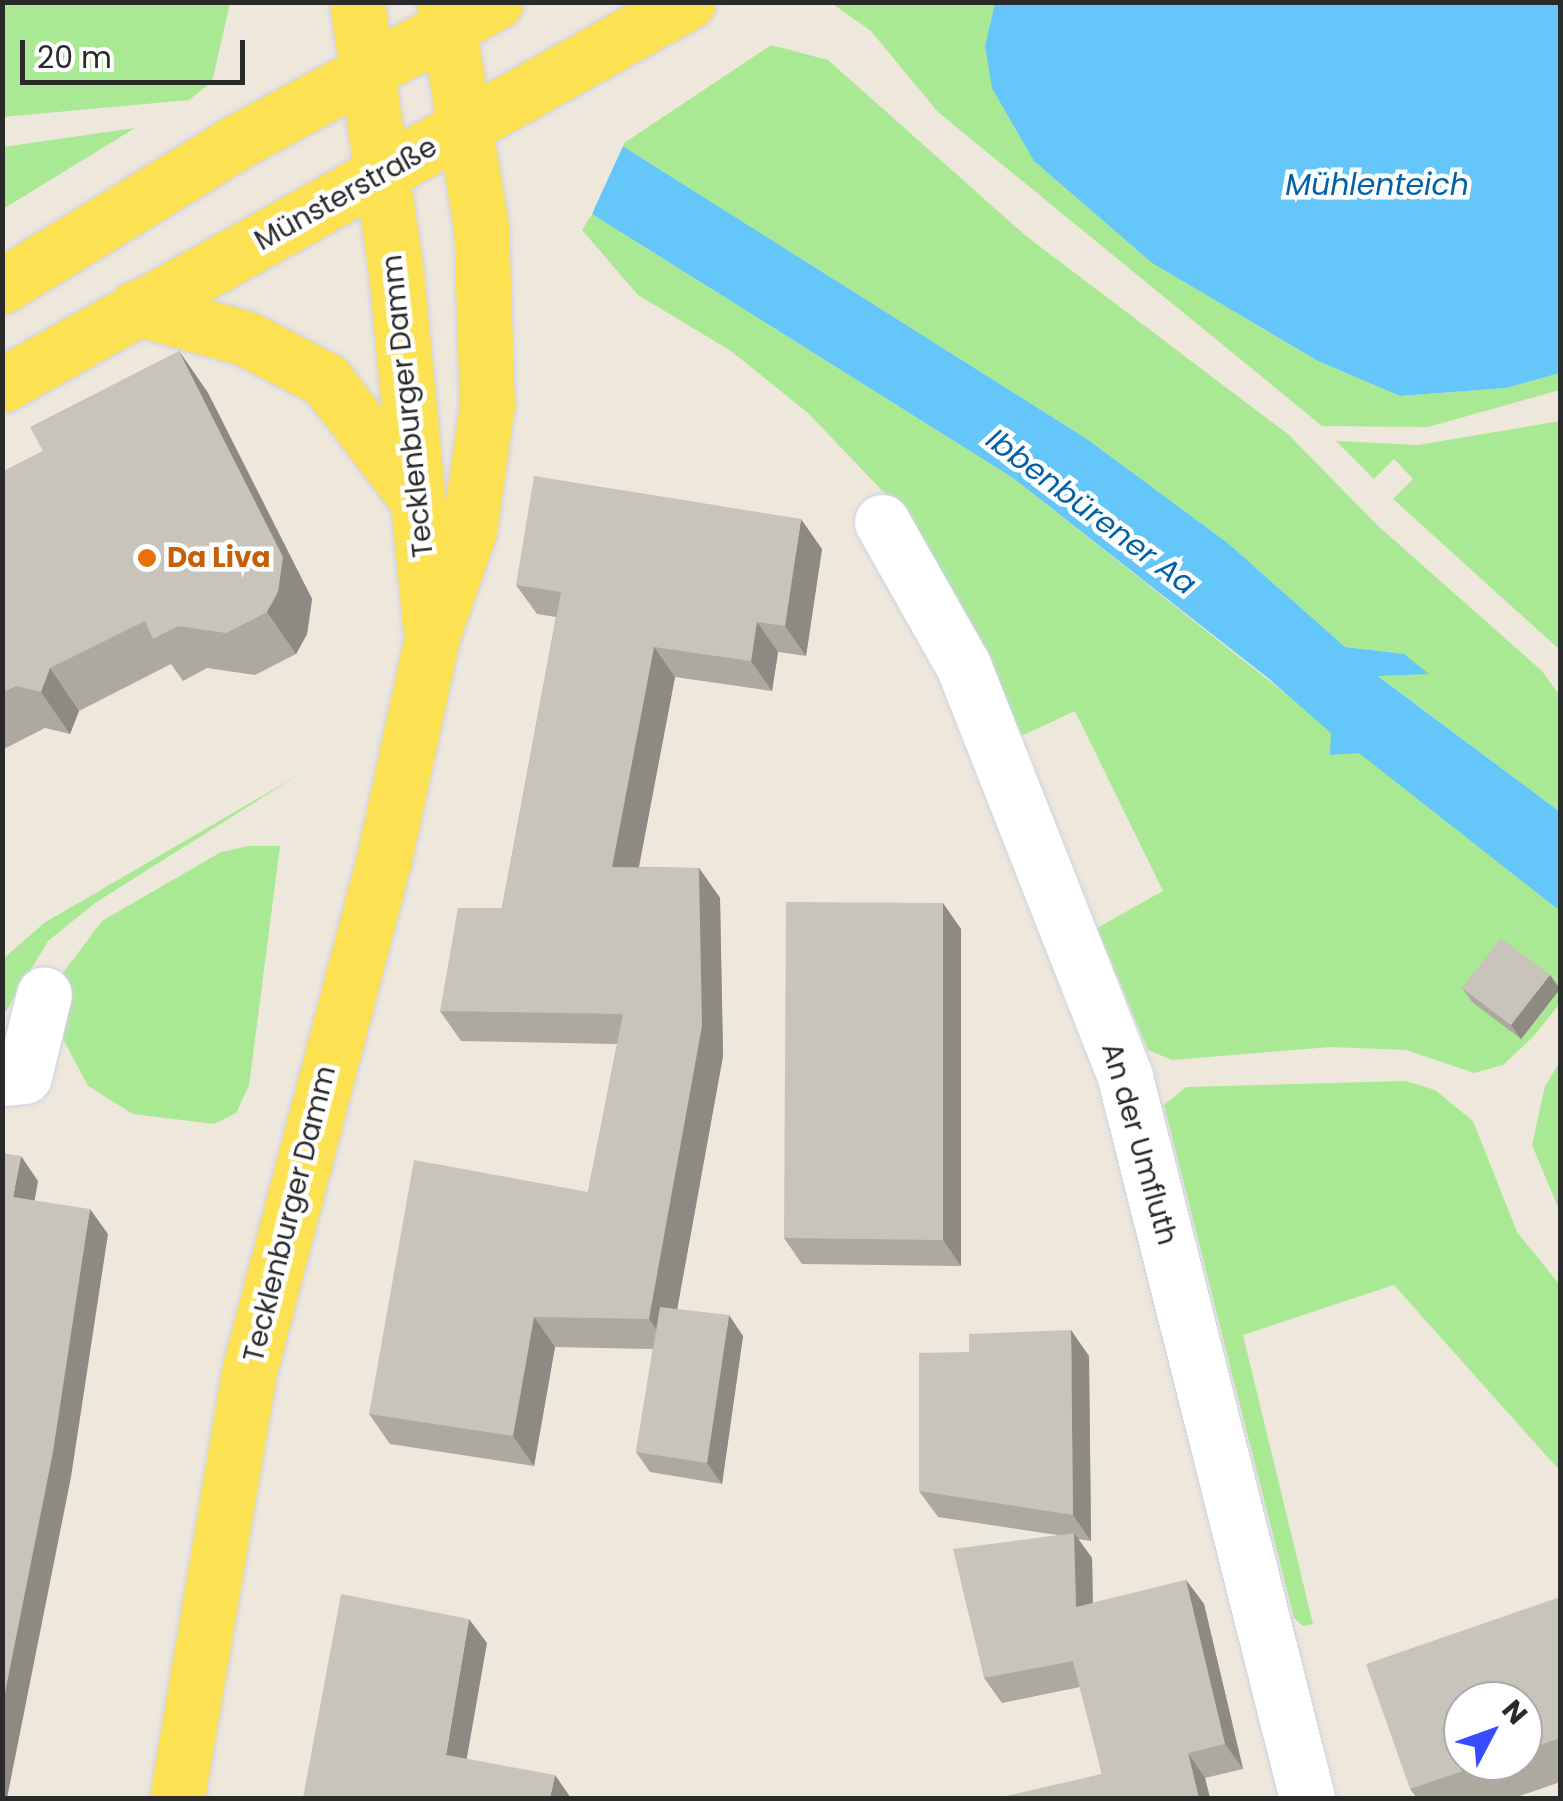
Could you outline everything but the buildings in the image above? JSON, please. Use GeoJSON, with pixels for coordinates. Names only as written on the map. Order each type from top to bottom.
{"type":"FeatureCollection","features":[{"type":"Feature","properties":{"kind":"main road","name":"Tecklenburger Damm"},"geometry":{"type":"LineString","coordinates":[[357,2],[381,175],[432,636]]}},
{"type":"Feature","properties":{"kind":"main road"},"geometry":{"type":"LineString","coordinates":[[2,286],[237,142],[368,72],[446,15],[496,2]]}},
{"type":"Feature","properties":{"kind":"main road","name":"Münsterstraße"},"geometry":{"type":"LineString","coordinates":[[2,384],[688,2]]}},
{"type":"Feature","properties":{"kind":"main road","name":"Tecklenburger Damm"},"geometry":{"type":"LineString","coordinates":[[178,1798],[250,1368],[384,859],[432,636],[469,531],[487,405],[481,227],[446,15]]}},
{"type":"Feature","properties":{"kind":"main road"},"geometry":{"type":"LineString","coordinates":[[136,308],[245,338],[326,380],[416,498]]}},
{"type":"Feature","properties":{"kind":"street","name":"An der Umfluth"},"geometry":{"type":"LineString","coordinates":[[882,522],[963,665],[1125,1077],[1307,1798]]}},
{"type":"Feature","properties":{"kind":"street"},"geometry":{"type":"LineString","coordinates":[[2,1078],[24,1076],[44,994]]}},
{"type":"Feature","properties":{"kind":"green space"},"geometry":{"type":"Polygon","coordinates":[[[3,2],[230,3],[212,82],[189,100],[3,117],[3,2]]]}},
{"type":"Feature","properties":{"kind":"green space"},"geometry":{"type":"Polygon","coordinates":[[[995,3],[985,46],[1034,161],[1152,263],[1318,361],[1400,396],[1506,388],[1560,373],[1560,390],[1428,427],[1322,426],[938,112],[871,31],[833,4],[995,3]]]}},
{"type":"Feature","properties":{"kind":"green space"},"geometry":{"type":"Polygon","coordinates":[[[771,45],[828,60],[1026,236],[1289,435],[1377,525],[1542,671],[1560,696],[1560,812],[1376,674],[1404,654],[1345,647],[1229,544],[1087,439],[621,145],[771,45]]]}},
{"type":"Feature","properties":{"kind":"green space"},"geometry":{"type":"Polygon","coordinates":[[[135,128],[3,209],[3,147],[135,128]]]}},
{"type":"Feature","properties":{"kind":"green space"},"geometry":{"type":"Polygon","coordinates":[[[592,214],[1013,478],[1560,911],[1560,1003],[1534,1036],[1503,1065],[1474,1073],[1406,1050],[1331,1047],[1172,1060],[1148,1050],[1097,928],[1163,891],[1075,711],[1015,739],[895,504],[808,413],[731,351],[638,295],[582,230],[592,214]]]}},
{"type":"Feature","properties":{"kind":"green space"},"geometry":{"type":"Polygon","coordinates":[[[1560,421],[1560,650],[1393,499],[1413,479],[1394,459],[1374,479],[1336,441],[1418,445],[1560,421]]]}},
{"type":"Feature","properties":{"kind":"green space"},"geometry":{"type":"Polygon","coordinates":[[[298,775],[95,903],[48,941],[3,1016],[3,959],[44,923],[298,775]]]}},
{"type":"Feature","properties":{"kind":"green space"},"geometry":{"type":"Polygon","coordinates":[[[249,846],[280,846],[249,1086],[236,1113],[214,1124],[133,1114],[88,1086],[64,1041],[57,981],[102,921],[221,852],[249,846]]]}},
{"type":"Feature","properties":{"kind":"green space"},"geometry":{"type":"Polygon","coordinates":[[[1560,1062],[1560,1212],[1532,1145],[1545,1086],[1560,1062]]]}},
{"type":"Feature","properties":{"kind":"green space"},"geometry":{"type":"Polygon","coordinates":[[[1405,1081],[1435,1090],[1473,1121],[1517,1232],[1560,1285],[1560,1471],[1394,1285],[1243,1335],[1313,1624],[1303,1626],[1294,1618],[1164,1105],[1186,1087],[1405,1081]]]}},
{"type":"Feature","properties":{"kind":"water","name":"Mühlenteich"},"geometry":{"type":"Polygon","coordinates":[[[995,3],[1560,3],[1560,373],[1506,388],[1400,396],[1318,361],[1152,263],[1034,161],[992,88],[985,46],[995,3]]]}},
{"type":"Feature","properties":{"kind":"water","name":"Ibbenbürener Aa"},"geometry":{"type":"Polygon","coordinates":[[[621,145],[1087,439],[1229,544],[1345,647],[1404,654],[1429,674],[1378,676],[1560,812],[1560,911],[1359,753],[1330,755],[1331,733],[1268,678],[1013,478],[592,214],[621,145]]]}},
{"type":"Feature","properties":{"kind":"pier"},"geometry":{"type":"Polygon","coordinates":[[[625,142],[590,218],[587,212],[625,142]]]}},
{"type":"Feature","properties":{"kind":"place","name":"Da Liva"},"geometry":{"type":"Point","coordinates":[147,558]}}]}
